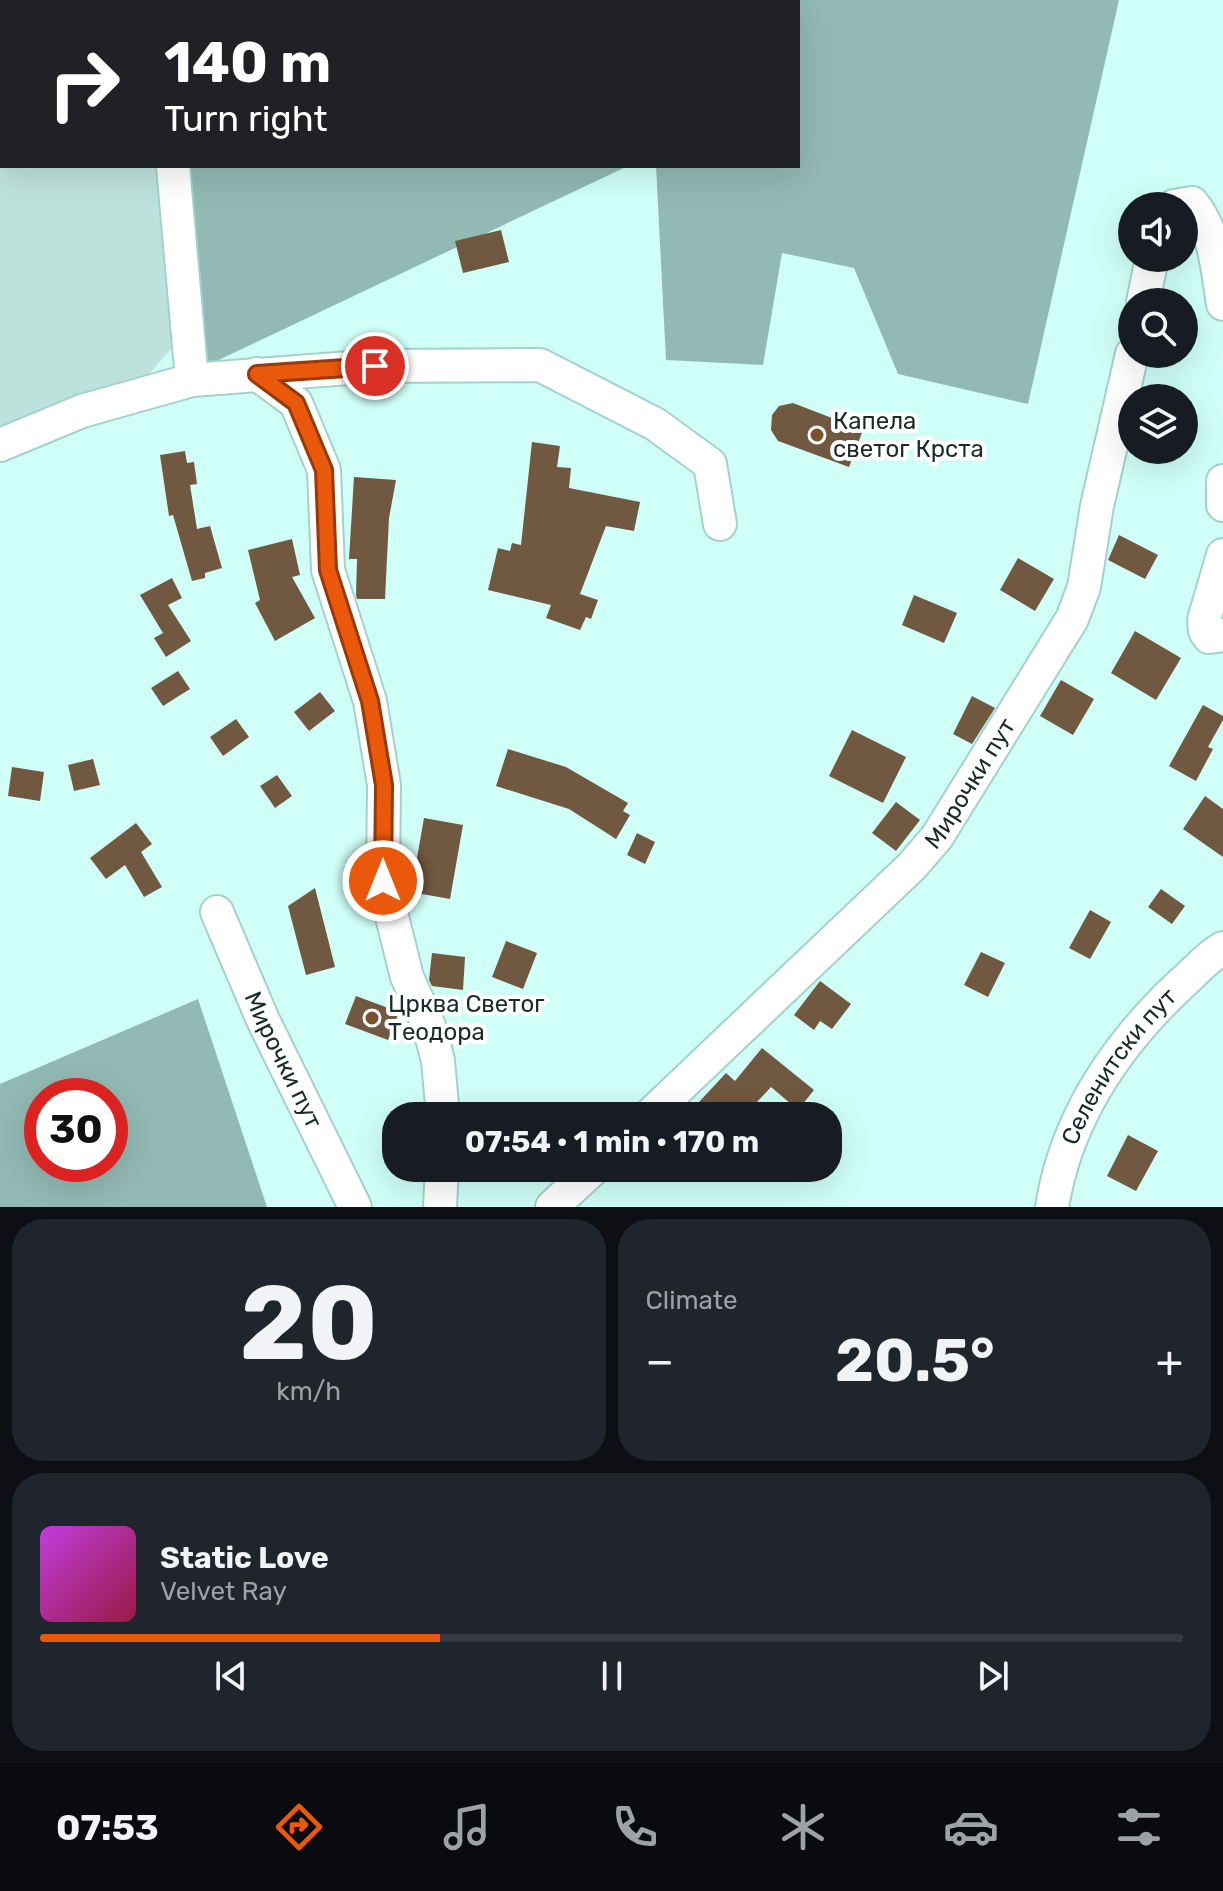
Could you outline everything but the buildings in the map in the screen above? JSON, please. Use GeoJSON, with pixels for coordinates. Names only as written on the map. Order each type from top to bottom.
{"type":"FeatureCollection","features":[{"type":"Feature","properties":{"kind":"street"},"geometry":{"type":"LineString","coordinates":[[173,168],[192,380]]}},
{"type":"Feature","properties":{"kind":"street"},"geometry":{"type":"LineString","coordinates":[[1198,210],[1212,239],[1223,304]]}},
{"type":"Feature","properties":{"kind":"street"},"geometry":{"type":"LineString","coordinates":[[0,445],[82,411],[192,380],[375,366],[540,365],[655,424],[710,464],[720,524]]}},
{"type":"Feature","properties":{"kind":"street","name":"Мирочки пут"},"geometry":{"type":"LineString","coordinates":[[664,1102],[912,866],[937,837],[1072,619],[1084,587],[1097,506],[1129,368]]}},
{"type":"Feature","properties":{"kind":"street"},"geometry":{"type":"LineString","coordinates":[[257,374],[296,403],[324,470],[328,570],[370,701],[384,785],[383,881],[407,977],[435,1050],[443,1102]]}},
{"type":"Feature","properties":{"kind":"street"},"geometry":{"type":"LineString","coordinates":[[1223,481],[1223,505]]}},
{"type":"Feature","properties":{"kind":"street"},"geometry":{"type":"LineString","coordinates":[[1215,622],[1223,555]]}},
{"type":"Feature","properties":{"kind":"street","name":"Мирочки пут"},"geometry":{"type":"LineString","coordinates":[[217,912],[263,1020],[355,1207]]}},
{"type":"Feature","properties":{"kind":"street","name":"Селенитски пут"},"geometry":{"type":"LineString","coordinates":[[1052,1207],[1066,1146],[1110,1061],[1151,1012],[1223,948]]}},
{"type":"Feature","properties":{"kind":"street"},"geometry":{"type":"LineString","coordinates":[[440,1207],[441,1182]]}},
{"type":"Feature","properties":{"kind":"street"},"geometry":{"type":"LineString","coordinates":[[552,1207],[579,1182]]}},
{"type":"Feature","properties":{"kind":"shaded area"},"geometry":{"type":"Polygon","coordinates":[[[800,0],[1119,0],[1028,404],[898,374],[854,268],[782,253],[763,365],[666,360],[656,168],[800,168],[800,0]]]}},
{"type":"Feature","properties":{"kind":"shaded area"},"geometry":{"type":"Polygon","coordinates":[[[0,168],[164,168],[180,339],[149,374],[0,427],[0,168]]]}},
{"type":"Feature","properties":{"kind":"shaded area"},"geometry":{"type":"Polygon","coordinates":[[[187,168],[624,168],[208,365],[187,168]]]}},
{"type":"Feature","properties":{"kind":"shaded area"},"geometry":{"type":"Polygon","coordinates":[[[198,999],[267,1207],[0,1207],[0,1084],[198,999]]]}},
{"type":"Feature","properties":{"kind":"place","name":"Капела светог Крста"},"geometry":{"type":"Point","coordinates":[817,435]}},
{"type":"Feature","properties":{"kind":"place","name":"Црква Светог Теодора"},"geometry":{"type":"Point","coordinates":[372,1018]}},
{"type":"Feature","properties":{"kind":"route"},"geometry":{"type":"LineString","coordinates":[[375,366],[257,374],[296,403],[324,470],[328,570],[370,701],[384,785],[383,881]]}}]}
